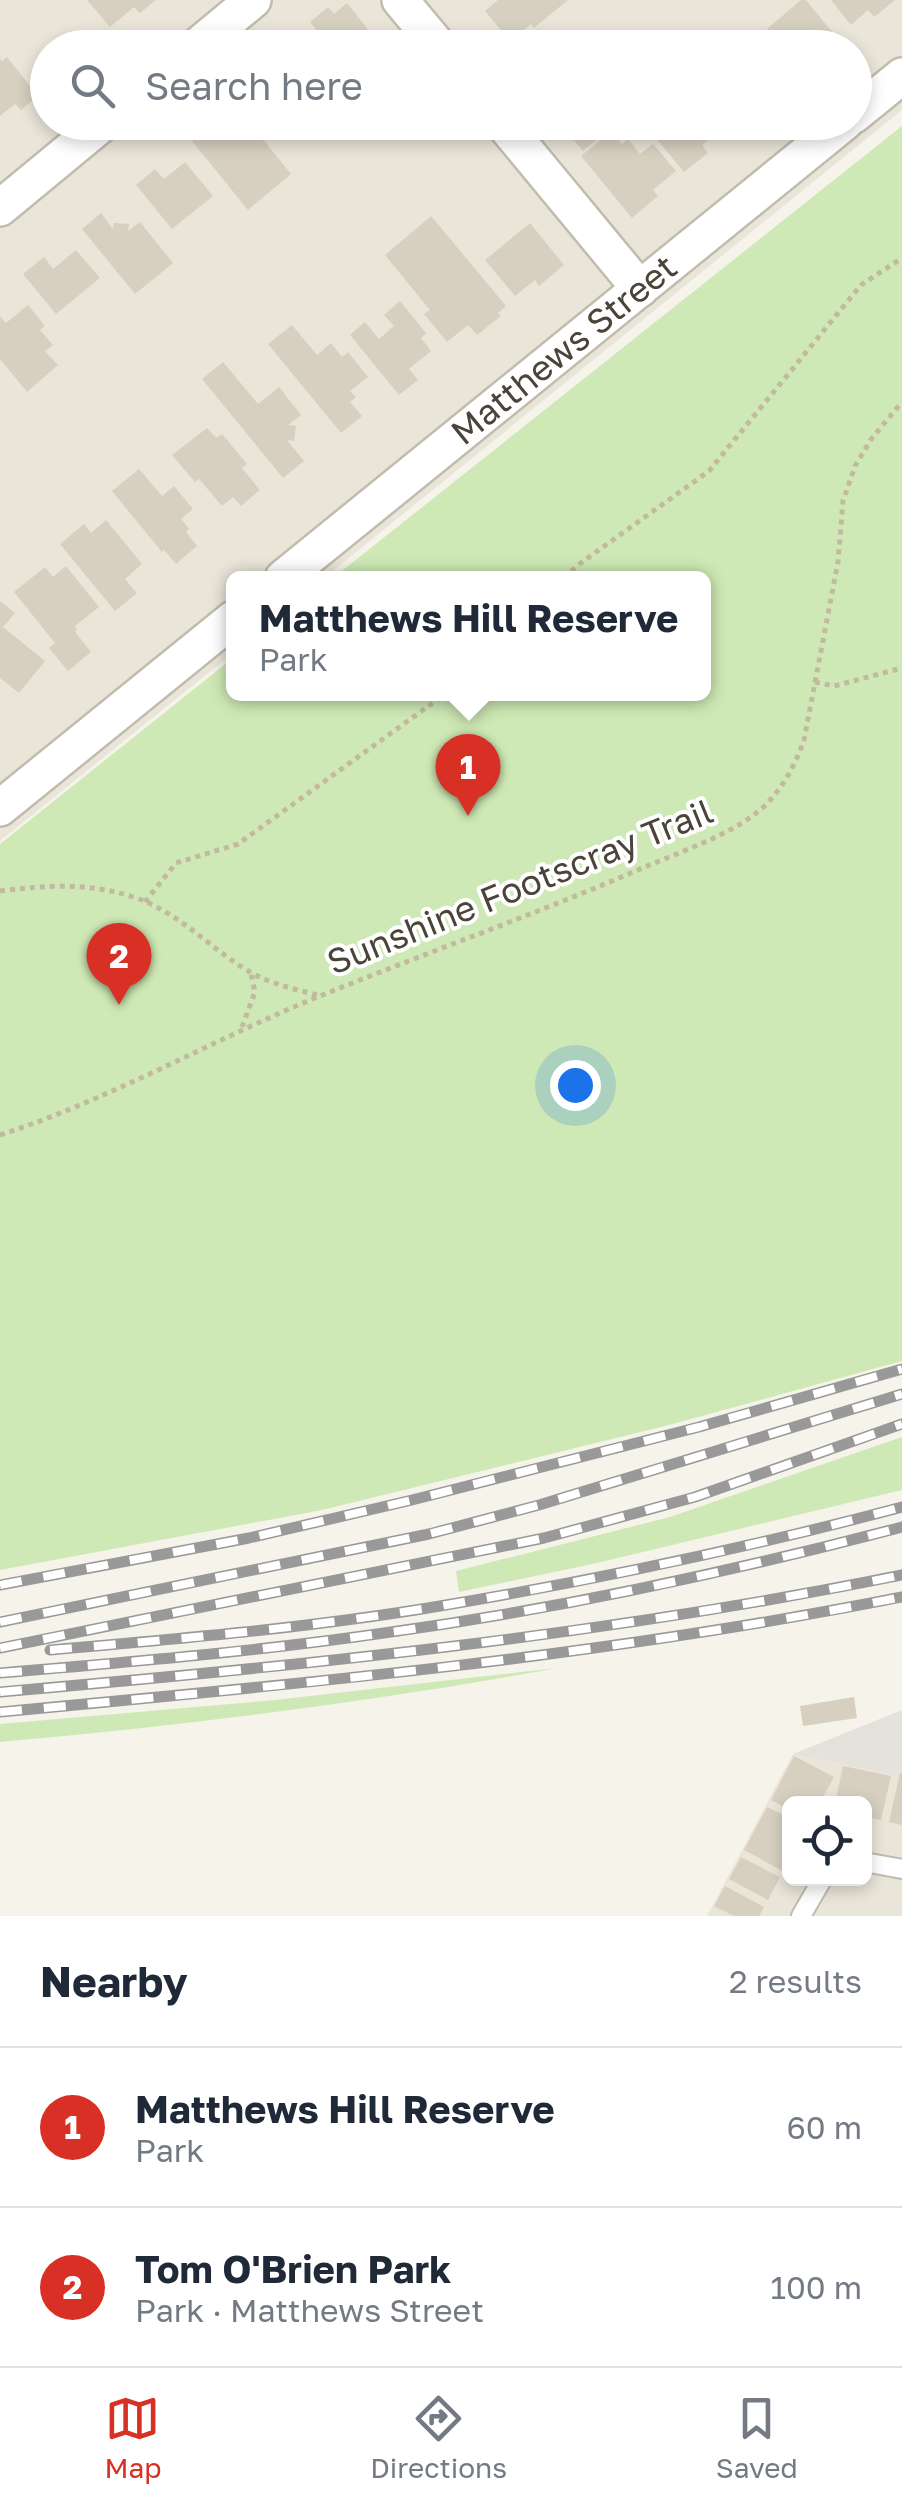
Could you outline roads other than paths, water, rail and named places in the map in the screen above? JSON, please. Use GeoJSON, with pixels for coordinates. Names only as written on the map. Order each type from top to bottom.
{"type":"FeatureCollection","features":[{"type":"Feature","properties":{"kind":"street"},"geometry":{"type":"LineString","coordinates":[[217,30],[253,0]]}},
{"type":"Feature","properties":{"kind":"street"},"geometry":{"type":"LineString","coordinates":[[400,0],[425,30]]}},
{"type":"Feature","properties":{"kind":"street"},"geometry":{"type":"LineString","coordinates":[[872,100],[902,76]]}},
{"type":"Feature","properties":{"kind":"street"},"geometry":{"type":"LineString","coordinates":[[0,208],[82,140]]}},
{"type":"Feature","properties":{"kind":"street"},"geometry":{"type":"LineString","coordinates":[[517,140],[640,289]]}},
{"type":"Feature","properties":{"kind":"street","name":"Matthews Street"},"geometry":{"type":"LineString","coordinates":[[293,571],[823,140]]}},
{"type":"Feature","properties":{"kind":"street"},"geometry":{"type":"LineString","coordinates":[[0,808],[226,625]]}},
{"type":"Feature","properties":{"kind":"lane"},"geometry":{"type":"LineString","coordinates":[[872,1863],[902,1869]]}},
{"type":"Feature","properties":{"kind":"lane"},"geometry":{"type":"LineString","coordinates":[[801,1916],[818,1886]]}},
{"type":"Feature","properties":{"kind":"railway"},"geometry":{"type":"LineString","coordinates":[[0,1585],[249,1538],[412,1500],[699,1427],[902,1369]]}},
{"type":"Feature","properties":{"kind":"railway"},"geometry":{"type":"LineString","coordinates":[[0,1622],[429,1534],[539,1505],[902,1394]]}},
{"type":"Feature","properties":{"kind":"railway"},"geometry":{"type":"LineString","coordinates":[[0,1648],[544,1538],[695,1497],[902,1424]]}},
{"type":"Feature","properties":{"kind":"railway"},"geometry":{"type":"LineString","coordinates":[[50,1650],[290,1627],[434,1607],[669,1563],[902,1507]]}},
{"type":"Feature","properties":{"kind":"railway"},"geometry":{"type":"LineString","coordinates":[[0,1673],[342,1639],[520,1612],[775,1559],[902,1527]]}},
{"type":"Feature","properties":{"kind":"railway"},"geometry":{"type":"LineString","coordinates":[[0,1692],[565,1632],[902,1575]]}},
{"type":"Feature","properties":{"kind":"railway"},"geometry":{"type":"LineString","coordinates":[[0,1712],[340,1679],[565,1652],[902,1597]]}},
{"type":"Feature","properties":{"kind":"place","name":"Matthews Hill Reserve"},"geometry":{"type":"Point","coordinates":[468,816]}},
{"type":"Feature","properties":{"kind":"place","name":"Tom O'Brien Park"},"geometry":{"type":"Point","coordinates":[119,1005]}}]}
